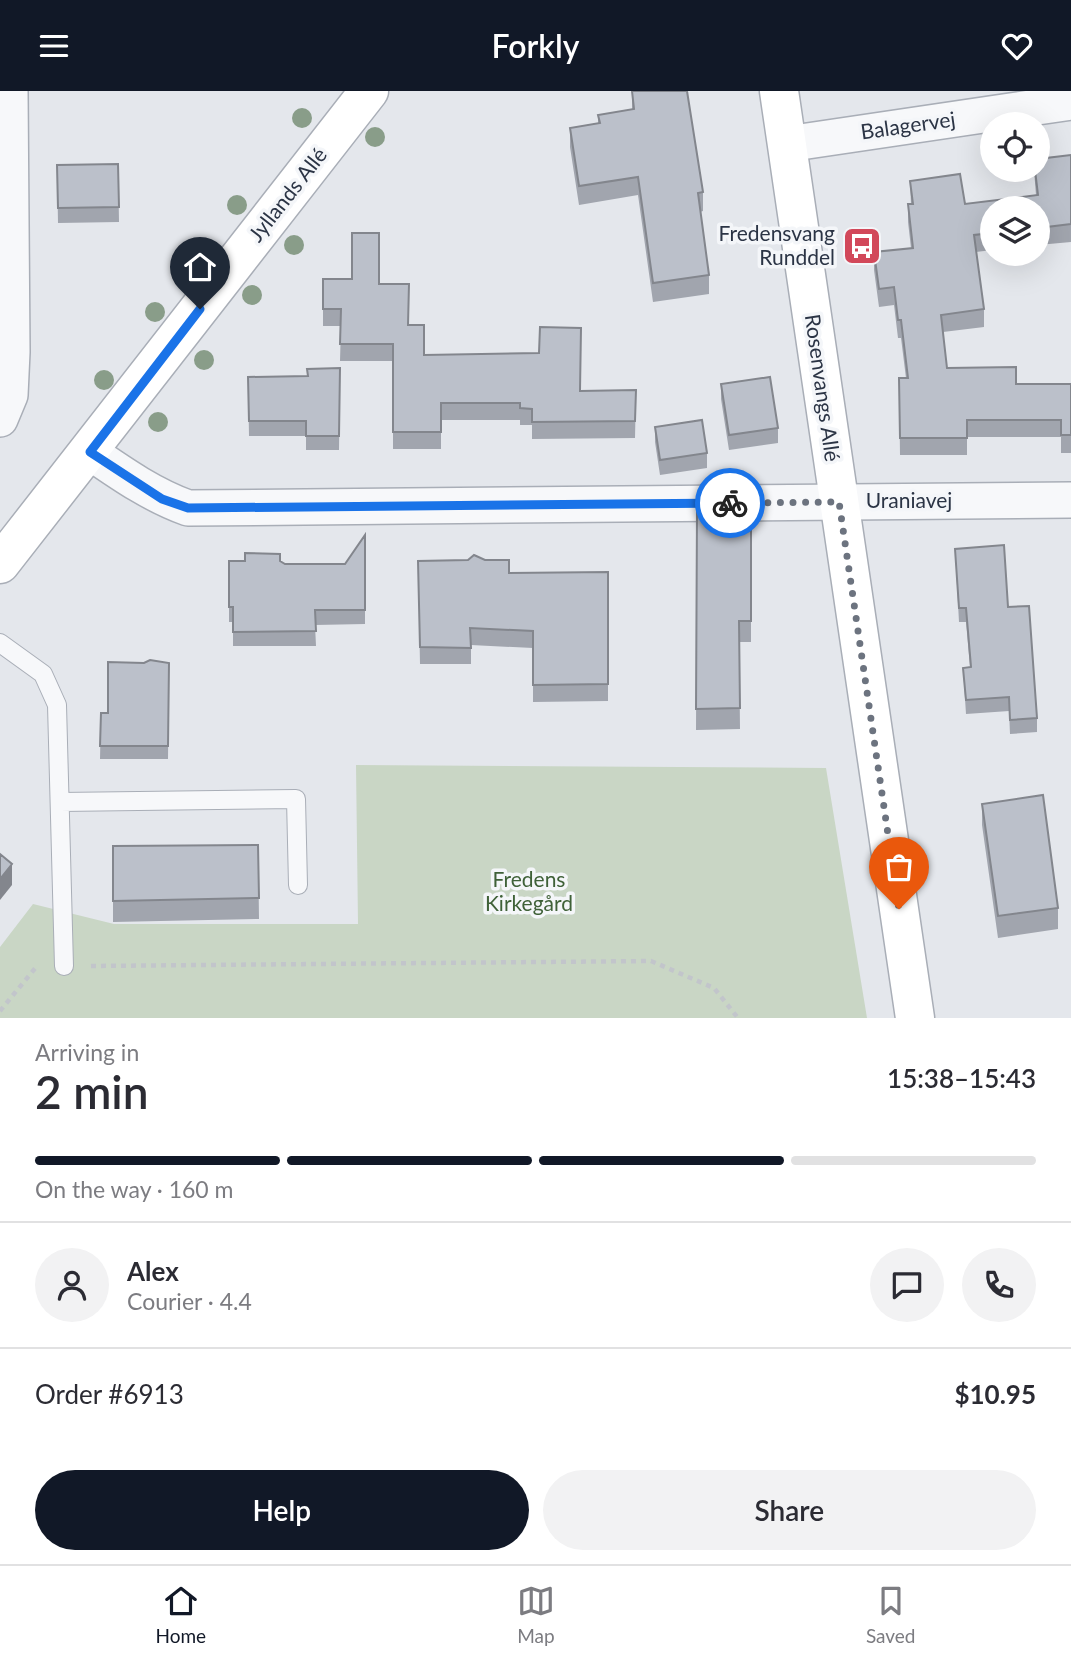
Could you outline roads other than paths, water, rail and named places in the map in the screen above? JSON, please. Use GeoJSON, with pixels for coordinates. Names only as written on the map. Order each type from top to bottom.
{"type":"FeatureCollection","features":[{"type":"Feature","properties":{"kind":"street"},"geometry":{"type":"LineString","coordinates":[[0,419],[10,395],[12,352],[10,91]]}},
{"type":"Feature","properties":{"kind":"street","name":"Jyllands Allé"},"geometry":{"type":"LineString","coordinates":[[2,559],[90,452],[369,91]]}},
{"type":"Feature","properties":{"kind":"street","name":"Rosenvangs Allé"},"geometry":{"type":"LineString","coordinates":[[779,91],[915,1018]]}},
{"type":"Feature","properties":{"kind":"street","name":"Balagervej"},"geometry":{"type":"LineString","coordinates":[[787,144],[1071,102]]}},
{"type":"Feature","properties":{"kind":"street","name":"Uraniavej"},"geometry":{"type":"LineString","coordinates":[[90,452],[153,493],[188,508],[1071,500]]}},
{"type":"Feature","properties":{"kind":"lane"},"geometry":{"type":"LineString","coordinates":[[0,643],[43,674],[57,705],[64,966]]}},
{"type":"Feature","properties":{"kind":"lane"},"geometry":{"type":"LineString","coordinates":[[60,802],[296,799],[298,885]]}},
{"type":"Feature","properties":{"kind":"place","name":"Fredensvang Runddel"},"geometry":{"type":"Point","coordinates":[862,246]}},
{"type":"Feature","properties":{"kind":"park label","name":"Fredens Kirkegård"},"geometry":{"type":"Point","coordinates":[529,892]}}]}
